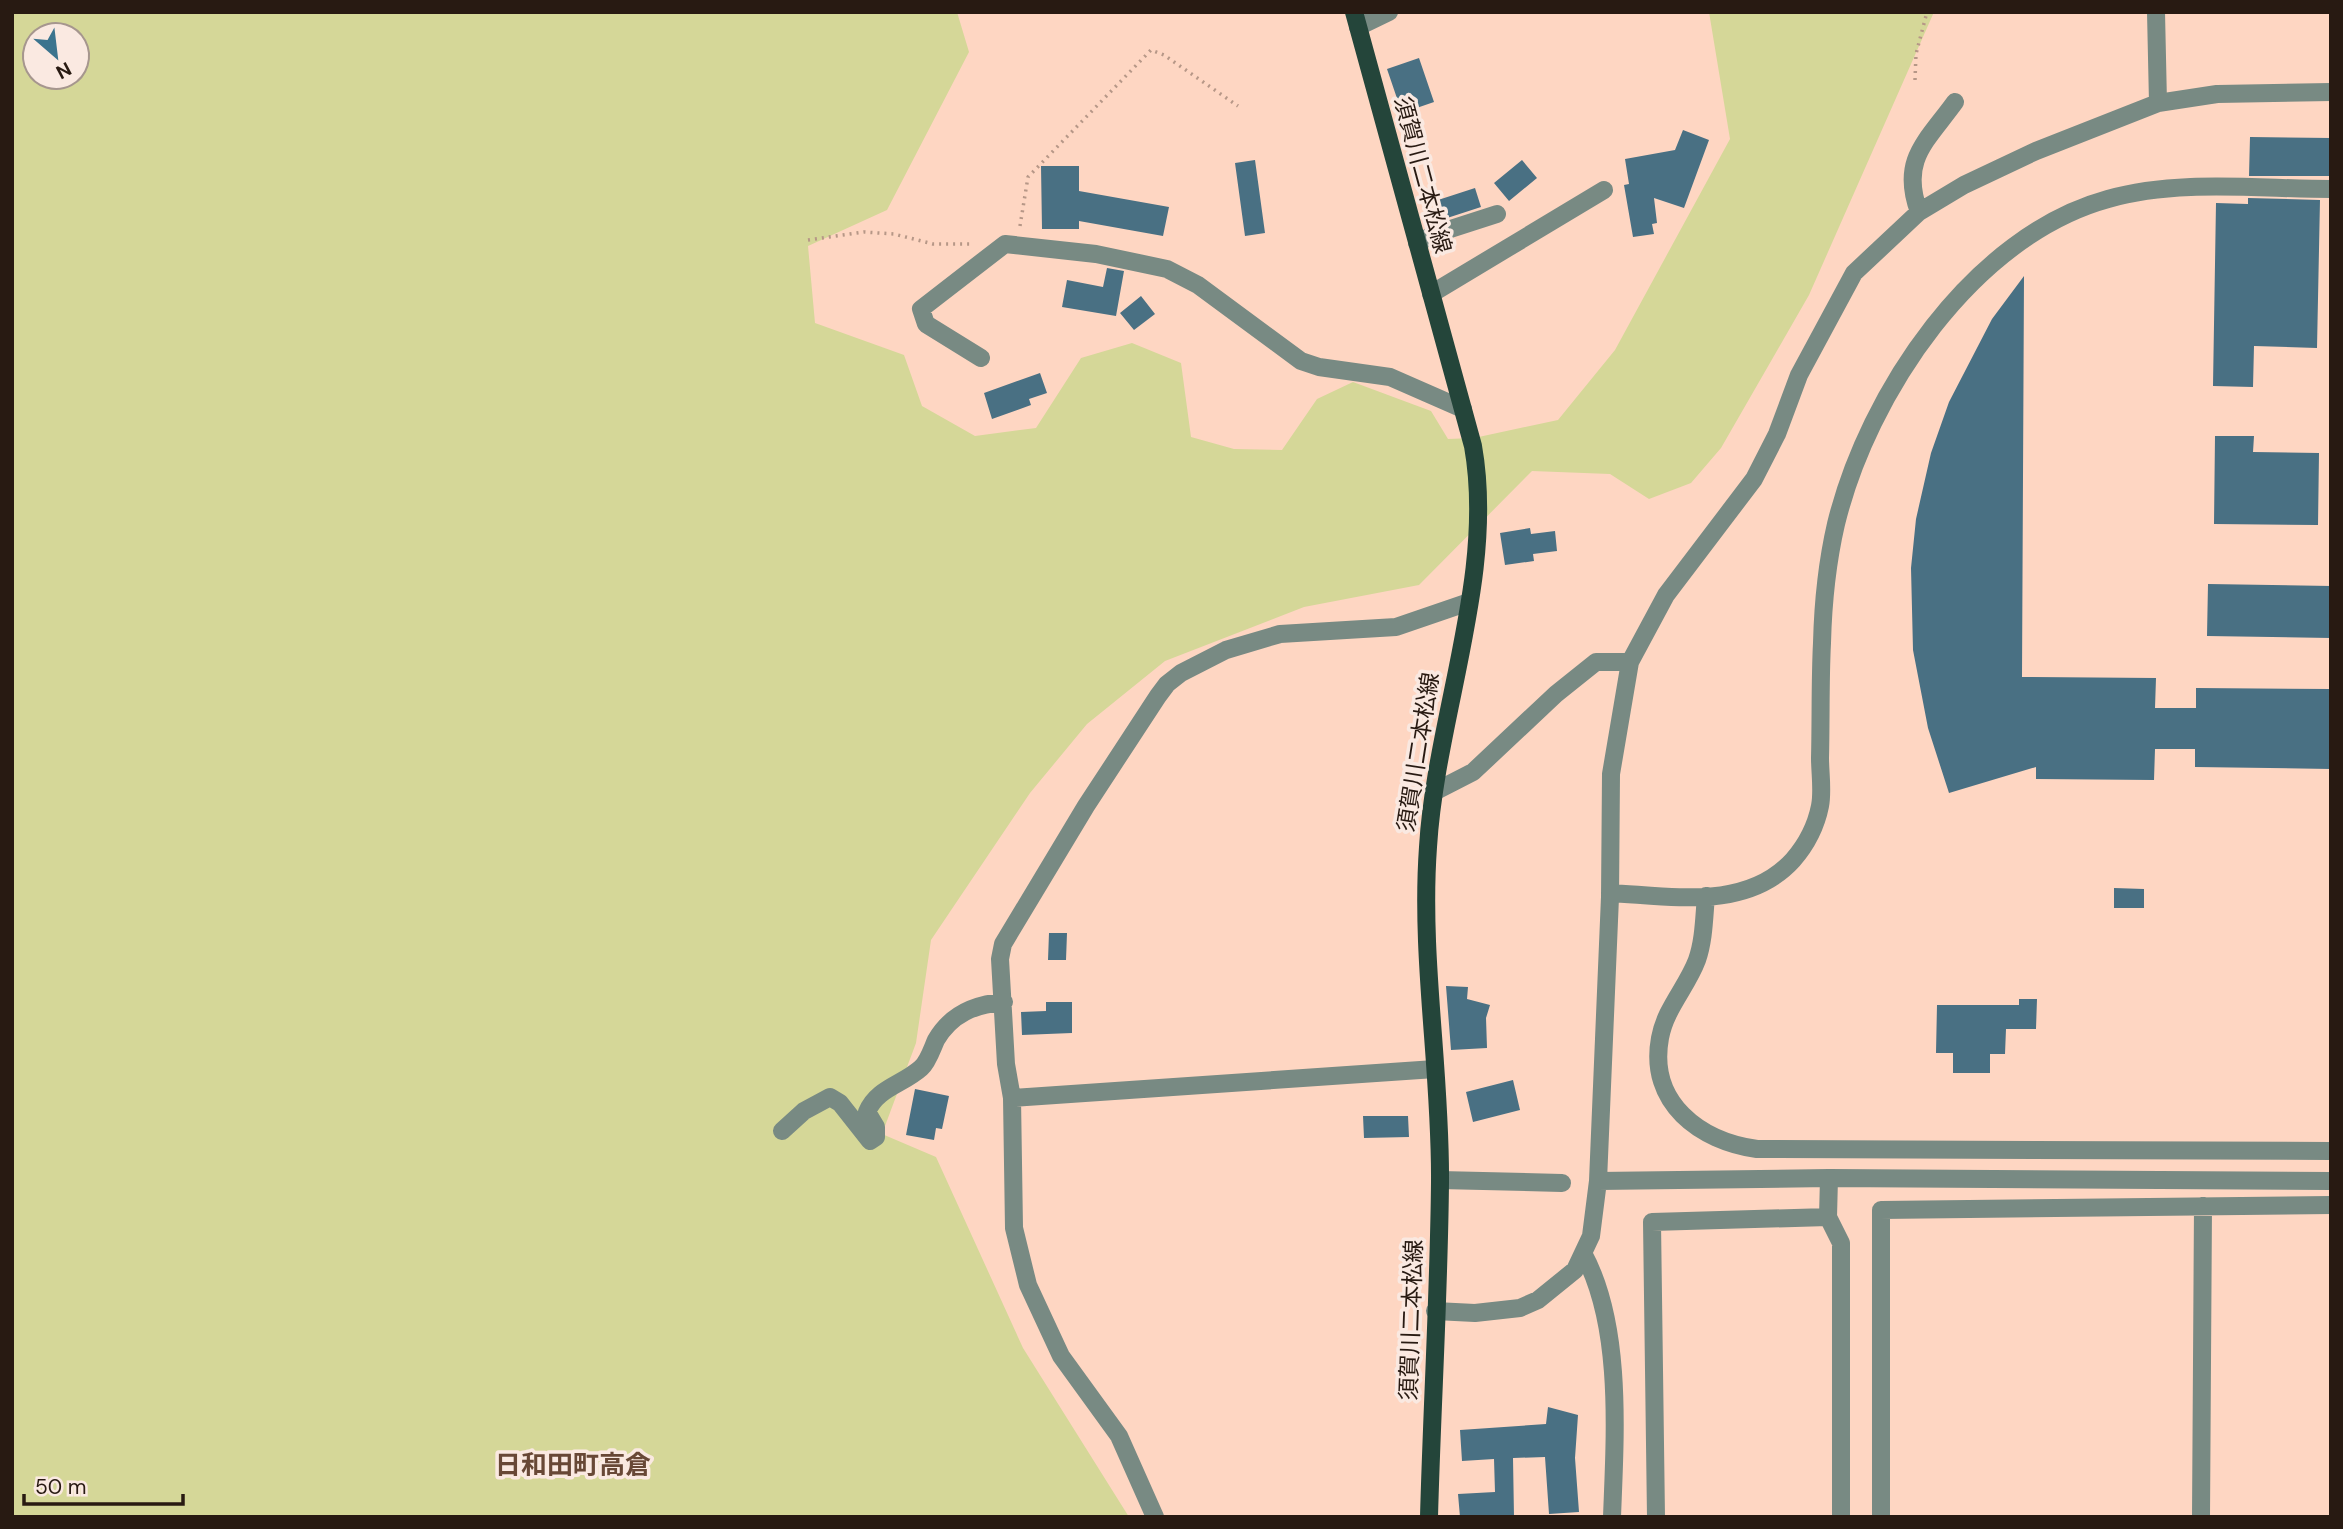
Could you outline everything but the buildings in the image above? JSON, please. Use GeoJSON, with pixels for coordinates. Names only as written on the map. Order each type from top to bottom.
{"type":"FeatureCollection","features":[{"type":"Feature","properties":{"kind":"main road","name":"須賀川二本松線"},"geometry":{"type":"LineString","coordinates":[[1356,20],[1463,409],[1478,478],[1476,554],[1469,602],[1437,758],[1427,847],[1440,1180],[1429,1517]]}},
{"type":"Feature","properties":{"kind":"street"},"geometry":{"type":"LineString","coordinates":[[1356,20],[1389,12]]}},
{"type":"Feature","properties":{"kind":"street"},"geometry":{"type":"LineString","coordinates":[[2156,12],[2158,103]]}},
{"type":"Feature","properties":{"kind":"street"},"geometry":{"type":"LineString","coordinates":[[1435,1311],[1475,1313],[1520,1308],[1566,1281],[1591,1236],[1598,1181],[1610,893],[1611,774],[1630,662],[1666,595],[1754,478],[1777,434],[1799,375],[1854,273],[1919,212],[1964,185],[2036,151],[2158,103],[2217,94],[2331,92]]}},
{"type":"Feature","properties":{"kind":"street"},"geometry":{"type":"LineString","coordinates":[[1919,212],[1910,176],[1921,149],[1955,102]]}},
{"type":"Feature","properties":{"kind":"street"},"geometry":{"type":"LineString","coordinates":[[1431,294],[1604,190]]}},
{"type":"Feature","properties":{"kind":"street"},"geometry":{"type":"LineString","coordinates":[[1610,893],[1706,896],[1742,892],[1772,878],[1793,860],[1811,834],[1820,803],[1823,611],[1837,522],[1860,455],[1892,391],[1947,311],[1978,274],[2039,228],[2109,198],[2163,190],[2331,190]]}},
{"type":"Feature","properties":{"kind":"street"},"geometry":{"type":"LineString","coordinates":[[1417,243],[1435,234],[1497,214]]}},
{"type":"Feature","properties":{"kind":"street"},"geometry":{"type":"LineString","coordinates":[[981,358],[926,324],[921,309],[1011,245],[1096,254],[1167,269],[1198,285],[1301,361],[1319,367],[1390,377],[1463,409]]}},
{"type":"Feature","properties":{"kind":"street"},"geometry":{"type":"LineString","coordinates":[[1155,1517],[1119,1436],[1061,1356],[1028,1286],[1014,1228],[1012,1098],[1006,1064],[1000,959],[1010,931],[1167,684],[1226,650],[1280,634],[1396,627],[1469,602]]}},
{"type":"Feature","properties":{"kind":"street"},"geometry":{"type":"LineString","coordinates":[[1434,792],[1473,772],[1556,694],[1596,662],[1630,662]]}},
{"type":"Feature","properties":{"kind":"street"},"geometry":{"type":"LineString","coordinates":[[1706,896],[1702,943],[1695,964],[1668,1014],[1660,1037],[1659,1055],[1663,1083],[1687,1122],[1718,1140],[1758,1149],[2331,1151]]}},
{"type":"Feature","properties":{"kind":"street"},"geometry":{"type":"LineString","coordinates":[[782,1131],[804,1111],[830,1097],[840,1103],[870,1141],[876,1137],[876,1127],[867,1112],[872,1101],[924,1065],[951,1020],[978,1004],[1004,1002]]}},
{"type":"Feature","properties":{"kind":"street"},"geometry":{"type":"LineString","coordinates":[[1012,1098],[1435,1069]]}},
{"type":"Feature","properties":{"kind":"street"},"geometry":{"type":"LineString","coordinates":[[1598,1181],[1829,1178],[2331,1181]]}},
{"type":"Feature","properties":{"kind":"street"},"geometry":{"type":"LineString","coordinates":[[1829,1178],[1828,1217],[1841,1243],[1841,1517]]}},
{"type":"Feature","properties":{"kind":"street"},"geometry":{"type":"LineString","coordinates":[[1440,1180],[1562,1183]]}},
{"type":"Feature","properties":{"kind":"street"},"geometry":{"type":"LineString","coordinates":[[1881,1517],[1881,1210],[2331,1205]]}},
{"type":"Feature","properties":{"kind":"street"},"geometry":{"type":"LineString","coordinates":[[2202,1517],[2203,1206]]}},
{"type":"Feature","properties":{"kind":"street"},"geometry":{"type":"LineString","coordinates":[[1656,1517],[1652,1222],[1828,1217]]}},
{"type":"Feature","properties":{"kind":"street"},"geometry":{"type":"LineString","coordinates":[[1583,1253],[1597,1278],[1609,1339],[1614,1464],[1612,1517]]}},
{"type":"Feature","properties":{"kind":"path"},"geometry":{"type":"LineString","coordinates":[[1915,80],[1916,54],[1927,12]]}},
{"type":"Feature","properties":{"kind":"path"},"geometry":{"type":"LineString","coordinates":[[808,240],[864,232],[894,234],[933,244],[1011,245],[1028,177],[1151,50],[1164,55],[1238,106]]}},
{"type":"Feature","properties":{"kind":"green space"},"geometry":{"type":"Polygon","coordinates":[[[12,12],[957,12],[969,52],[887,210],[808,246],[815,323],[904,355],[922,406],[975,436],[1036,428],[1081,358],[1132,343],[1181,363],[1191,437],[1234,449],[1282,450],[1317,399],[1353,382],[1431,411],[1448,439],[1474,438],[1558,420],[1615,350],[1730,139],[1709,12],[1934,12],[1809,295],[1721,448],[1691,483],[1649,499],[1610,474],[1532,471],[1419,585],[1304,607],[1165,661],[1087,724],[1030,793],[931,940],[916,1043],[882,1134],[936,1157],[1023,1348],[1129,1517],[12,1517],[12,12]]]}},
{"type":"Feature","properties":{"kind":"district","name":"日和田町高倉"},"geometry":{"type":"Point","coordinates":[573,1465]}}]}
